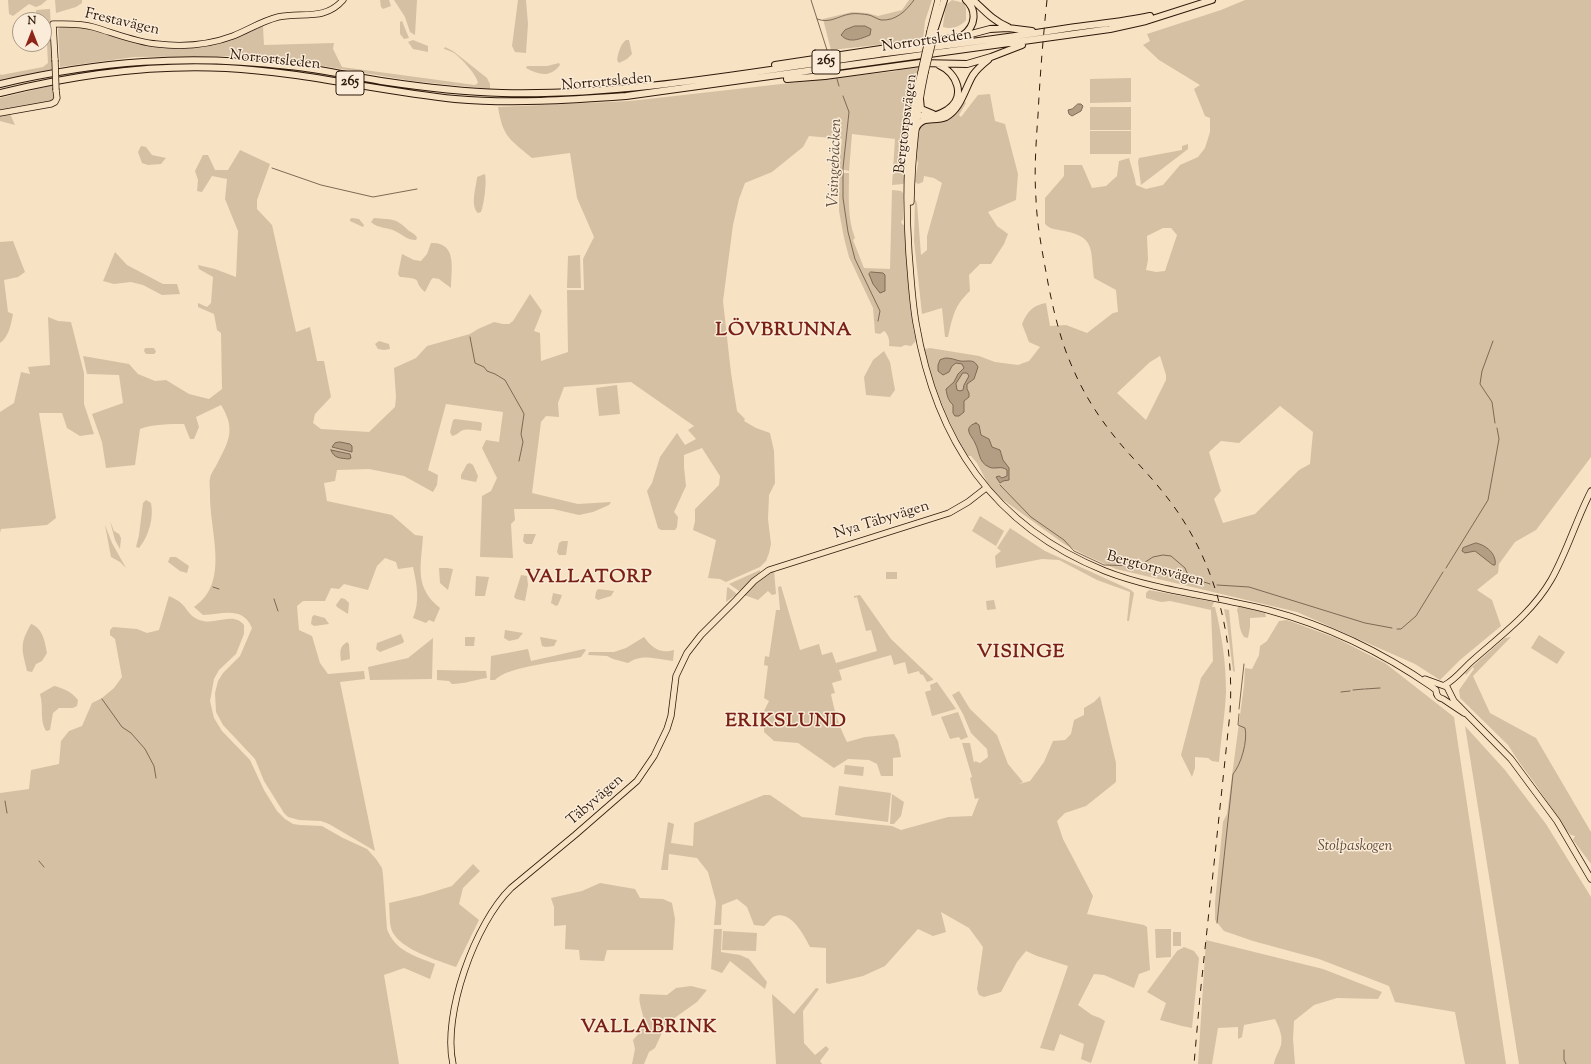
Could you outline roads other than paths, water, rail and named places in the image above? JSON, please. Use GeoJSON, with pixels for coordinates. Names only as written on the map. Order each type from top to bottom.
{"type":"FeatureCollection","features":[{"type":"Feature","properties":{"kind":"highway"},"geometry":{"type":"LineString","coordinates":[[933,30],[944,0]]}},
{"type":"Feature","properties":{"kind":"highway"},"geometry":{"type":"LineString","coordinates":[[960,37],[971,26],[974,15],[973,9],[966,0]]}},
{"type":"Feature","properties":{"kind":"highway"},"geometry":{"type":"LineString","coordinates":[[973,0],[1000,24],[1013,29]]}},
{"type":"Feature","properties":{"kind":"highway","name":"Norrortsleden"},"geometry":{"type":"LineString","coordinates":[[0,84],[107,64],[155,60],[193,59],[224,60],[291,66],[442,89],[504,93],[596,91],[697,80],[1146,17],[1201,0]]}},
{"type":"Feature","properties":{"kind":"highway","name":"Norrortsleden"},"geometry":{"type":"LineString","coordinates":[[0,93],[35,84],[130,70],[178,68],[256,70],[291,74],[417,94],[480,100],[565,100],[626,96],[1110,29],[1146,21],[1212,0]]}},
{"type":"Feature","properties":{"kind":"highway"},"geometry":{"type":"LineString","coordinates":[[697,80],[723,73],[812,58],[960,37],[990,29],[1032,31],[1070,28]]}},
{"type":"Feature","properties":{"kind":"highway"},"geometry":{"type":"LineString","coordinates":[[699,87],[724,86],[781,79],[820,77],[903,65],[932,63],[967,64],[991,58],[1019,46],[1110,29]]}},
{"type":"Feature","properties":{"kind":"highway"},"geometry":{"type":"LineString","coordinates":[[914,126],[922,120],[930,120],[946,116],[952,111],[958,104],[974,73],[991,58]]}},
{"type":"Feature","properties":{"kind":"highway"},"geometry":{"type":"LineString","coordinates":[[917,116],[934,116],[952,106],[956,99],[958,89],[953,74],[946,68],[932,63]]}},
{"type":"Feature","properties":{"kind":"highway"},"geometry":{"type":"LineString","coordinates":[[920,99],[922,109],[929,113],[940,113]]}},
{"type":"Feature","properties":{"kind":"highway"},"geometry":{"type":"LineString","coordinates":[[914,109],[917,116],[922,119],[930,120]]}},
{"type":"Feature","properties":{"kind":"highway"},"geometry":{"type":"LineString","coordinates":[[914,126],[917,116]]}},
{"type":"Feature","properties":{"kind":"main road","name":"Frestavägen"},"geometry":{"type":"LineString","coordinates":[[0,113],[55,102],[57,98],[53,24],[73,24],[92,27],[126,38],[157,44],[192,45],[231,36],[279,17],[329,12],[337,7],[343,0]]}},
{"type":"Feature","properties":{"kind":"main road","name":"Bergtorpsvägen"},"geometry":{"type":"LineString","coordinates":[[938,0],[933,30],[914,109],[909,188],[909,252],[912,300],[926,367],[944,420],[960,450],[986,488],[1006,510],[1032,531],[1096,567],[1140,582],[1267,609],[1290,616],[1343,636],[1391,660],[1413,674],[1449,692],[1464,713],[1512,759],[1557,821],[1591,879]]}},
{"type":"Feature","properties":{"kind":"main road","name":"Bergtorpsvägen"},"geometry":{"type":"LineString","coordinates":[[917,116],[923,73]]}},
{"type":"Feature","properties":{"kind":"main road","name":"Nya Täbyvägen"},"geometry":{"type":"LineString","coordinates":[[780,565],[949,513],[968,502],[986,488]]}},
{"type":"Feature","properties":{"kind":"main road"},"geometry":{"type":"LineString","coordinates":[[1440,687],[1458,675],[1524,616],[1537,601],[1560,562],[1591,492]]}},
{"type":"Feature","properties":{"kind":"main road","name":"Täbyvägen"},"geometry":{"type":"LineString","coordinates":[[453,1064],[451,1047],[457,999],[472,947],[485,921],[507,891],[627,790],[646,768],[662,742],[667,729],[671,716],[676,676],[696,640],[762,575],[780,565]]}},
{"type":"Feature","properties":{"kind":"main road"},"geometry":{"type":"LineString","coordinates":[[1391,660],[1428,678],[1442,682],[1470,663]]}},
{"type":"Feature","properties":{"kind":"main road"},"geometry":{"type":"LineString","coordinates":[[1443,698],[1447,697],[1458,675]]}},
{"type":"Feature","properties":{"kind":"main road","name":"Bergtorpsvägen"},"geometry":{"type":"LineString","coordinates":[[1440,687],[1438,696],[1464,713]]}},
{"type":"Feature","properties":{"kind":"main road","name":"Bergtorpsvägen"},"geometry":{"type":"LineString","coordinates":[[1548,809],[1591,884]]}},
{"type":"Feature","properties":{"kind":"waterway"},"geometry":{"type":"LineString","coordinates":[[811,0],[827,50]]}},
{"type":"Feature","properties":{"kind":"waterway"},"geometry":{"type":"LineString","coordinates":[[817,19],[826,21],[846,15],[857,14],[869,15],[881,20],[886,20],[896,17],[908,8],[914,0]]}},
{"type":"Feature","properties":{"kind":"waterway","name":"Visingebäcken"},"geometry":{"type":"LineString","coordinates":[[837,79],[839,86]]}},
{"type":"Feature","properties":{"kind":"waterway","name":"Visingebäcken"},"geometry":{"type":"LineString","coordinates":[[843,96],[849,112],[843,168],[843,198],[848,232],[855,259],[880,311],[878,321]]}},
{"type":"Feature","properties":{"kind":"waterway"},"geometry":{"type":"LineString","coordinates":[[272,168],[321,185],[373,197],[417,189]]}},
{"type":"Feature","properties":{"kind":"waterway"},"geometry":{"type":"LineString","coordinates":[[470,337],[475,363],[505,380],[524,414],[521,434],[523,442],[519,461]]}},
{"type":"Feature","properties":{"kind":"waterway"},"geometry":{"type":"LineString","coordinates":[[1493,341],[1482,371],[1480,384],[1492,402],[1495,423]]}},
{"type":"Feature","properties":{"kind":"waterway"},"geometry":{"type":"LineString","coordinates":[[1446,568],[1488,500],[1499,439],[1497,428]]}},
{"type":"Feature","properties":{"kind":"waterway"},"geometry":{"type":"LineString","coordinates":[[1000,485],[1031,517],[1064,540],[1074,551],[1104,565],[1139,566],[1153,557],[1163,555],[1171,556],[1185,568],[1187,573],[1210,584]]}},
{"type":"Feature","properties":{"kind":"waterway"},"geometry":{"type":"LineString","coordinates":[[1397,629],[1401,629],[1416,616],[1443,572]]}},
{"type":"Feature","properties":{"kind":"waterway"},"geometry":{"type":"LineString","coordinates":[[1217,585],[1249,587],[1365,623],[1392,628]]}},
{"type":"Feature","properties":{"kind":"waterway"},"geometry":{"type":"LineString","coordinates":[[213,587],[219,589]]}},
{"type":"Feature","properties":{"kind":"waterway"},"geometry":{"type":"LineString","coordinates":[[274,599],[278,611]]}},
{"type":"Feature","properties":{"kind":"waterway"},"geometry":{"type":"LineString","coordinates":[[1239,709],[1244,664]]}},
{"type":"Feature","properties":{"kind":"waterway"},"geometry":{"type":"LineString","coordinates":[[1365,689],[1380,688]]}},
{"type":"Feature","properties":{"kind":"waterway"},"geometry":{"type":"LineString","coordinates":[[1353,690],[1364,689]]}},
{"type":"Feature","properties":{"kind":"waterway"},"geometry":{"type":"LineString","coordinates":[[1341,692],[1350,691]]}},
{"type":"Feature","properties":{"kind":"waterway"},"geometry":{"type":"LineString","coordinates":[[102,699],[122,727],[131,733],[145,749],[154,766],[156,778]]}},
{"type":"Feature","properties":{"kind":"waterway"},"geometry":{"type":"LineString","coordinates":[[1217,923],[1233,774],[1239,765],[1246,739],[1245,728],[1238,725],[1239,714]]}},
{"type":"Feature","properties":{"kind":"waterway"},"geometry":{"type":"LineString","coordinates":[[5,801],[7,813]]}},
{"type":"Feature","properties":{"kind":"waterway"},"geometry":{"type":"LineString","coordinates":[[39,861],[44,867]]}},
{"type":"Feature","properties":{"kind":"waterway"},"geometry":{"type":"LineString","coordinates":[[1564,1050],[1564,1060],[1566,1064]]}},
{"type":"Feature","properties":{"kind":"railway"},"geometry":{"type":"LineString","coordinates":[[1047,0],[1042,57],[1035,188],[1040,241],[1058,328],[1065,350],[1078,380],[1102,421],[1162,491],[1180,515],[1195,540],[1217,595],[1229,653],[1231,683],[1230,713],[1194,1064]]}},
{"type":"Feature","properties":{"kind":"district","name":"LÖVBRUNNA"},"geometry":{"type":"Point","coordinates":[784,332]}},
{"type":"Feature","properties":{"kind":"district","name":"VALLATORP"},"geometry":{"type":"Point","coordinates":[589,579]}},
{"type":"Feature","properties":{"kind":"district","name":"VISINGE"},"geometry":{"type":"Point","coordinates":[1021,654]}},
{"type":"Feature","properties":{"kind":"district","name":"ERIKSLUND"},"geometry":{"type":"Point","coordinates":[786,723]}},
{"type":"Feature","properties":{"kind":"district","name":"VALLABRINK"},"geometry":{"type":"Point","coordinates":[649,1029]}},
{"type":"Feature","properties":{"kind":"park label","name":"Stolpaskogen"},"geometry":{"type":"Point","coordinates":[1355,847]}}]}
